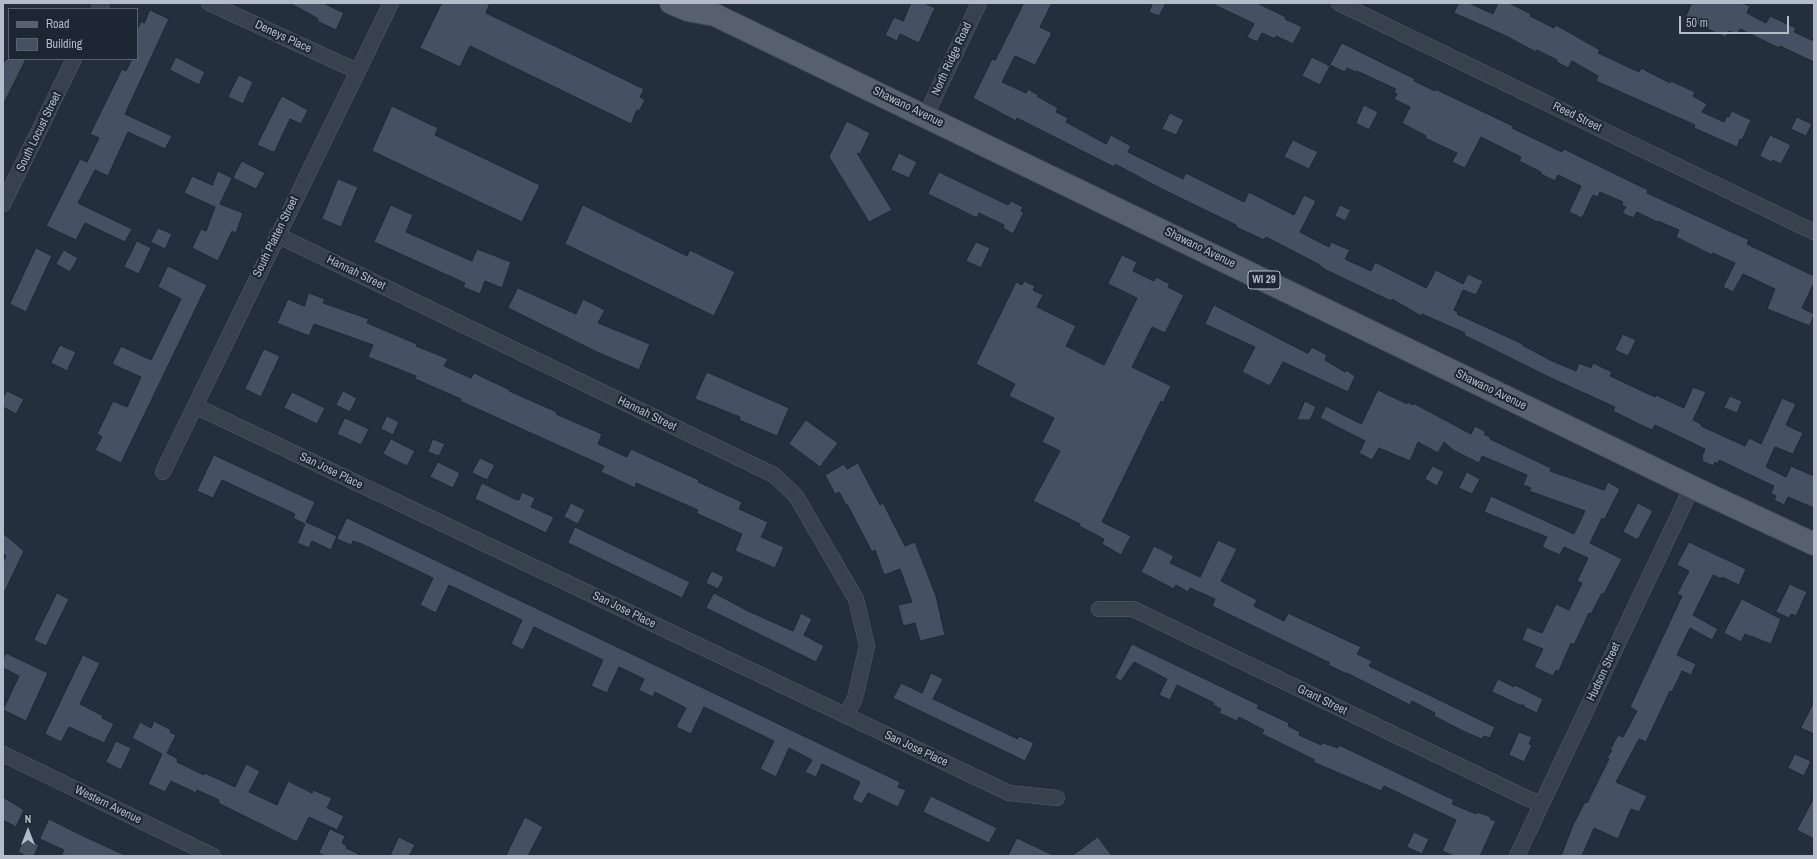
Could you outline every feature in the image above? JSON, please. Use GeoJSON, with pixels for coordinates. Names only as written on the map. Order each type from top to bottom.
{"type":"FeatureCollection","features":[{"type":"Feature","properties":{"kind":"main road","name":"Shawano Avenue"},"geometry":{"type":"LineString","coordinates":[[671,3],[688,10],[710,9],[1692,487],[1814,544]]}},
{"type":"Feature","properties":{"kind":"street","name":"Deneys Place"},"geometry":{"type":"LineString","coordinates":[[209,3],[357,71]]}},
{"type":"Feature","properties":{"kind":"street","name":"South Platten Street"},"geometry":{"type":"LineString","coordinates":[[163,472],[391,3]]}},
{"type":"Feature","properties":{"kind":"street","name":"North Ridge Road"},"geometry":{"type":"LineString","coordinates":[[926,115],[979,3]]}},
{"type":"Feature","properties":{"kind":"street","name":"Reed Street"},"geometry":{"type":"LineString","coordinates":[[1339,3],[1814,232]]}},
{"type":"Feature","properties":{"kind":"street","name":"South Locust Street"},"geometry":{"type":"LineString","coordinates":[[3,204],[74,60]]}},
{"type":"Feature","properties":{"kind":"street","name":"Hannah Street"},"geometry":{"type":"LineString","coordinates":[[277,235],[774,475],[796,496],[856,599],[867,646],[855,698],[846,716]]}},
{"type":"Feature","properties":{"kind":"street","name":"San Jose Place"},"geometry":{"type":"LineString","coordinates":[[195,406],[1009,793],[1057,798]]}},
{"type":"Feature","properties":{"kind":"street","name":"Hudson Street"},"geometry":{"type":"LineString","coordinates":[[1517,856],[1692,487]]}},
{"type":"Feature","properties":{"kind":"street","name":"Grant Street"},"geometry":{"type":"LineString","coordinates":[[1099,609],[1133,609],[1541,805]]}},
{"type":"Feature","properties":{"kind":"street","name":"Western Avenue"},"geometry":{"type":"LineString","coordinates":[[3,754],[214,856]]}},
{"type":"Feature","properties":{"kind":"building"},"geometry":{"type":"Polygon","coordinates":[[[290,3],[323,3],[344,13],[336,30],[317,21],[318,19],[290,3]]]}},
{"type":"Feature","properties":{"kind":"building"},"geometry":{"type":"Polygon","coordinates":[[[442,3],[490,3],[486,13],[644,89],[640,97],[645,100],[639,111],[637,110],[631,124],[470,46],[460,67],[420,48],[442,3]]]}},
{"type":"Feature","properties":{"kind":"building"},"geometry":{"type":"Polygon","coordinates":[[[911,3],[924,3],[935,8],[919,43],[900,34],[897,41],[885,35],[894,17],[903,21],[911,3]]]}},
{"type":"Feature","properties":{"kind":"building"},"geometry":{"type":"Polygon","coordinates":[[[1024,3],[1052,3],[1040,27],[1052,33],[1035,65],[1015,56],[1002,82],[1026,93],[1028,89],[1058,108],[1056,112],[1068,118],[1066,122],[1106,144],[1111,135],[1131,146],[1128,152],[1183,179],[1186,173],[1244,202],[1249,192],[1294,215],[1304,195],[1316,201],[1300,232],[1329,247],[1331,242],[1350,250],[1345,259],[1371,271],[1375,262],[1426,288],[1436,270],[1463,284],[1468,274],[1483,281],[1476,295],[1463,290],[1454,310],[1458,312],[1457,314],[1523,344],[1522,345],[1550,360],[1576,371],[1579,363],[1591,368],[1593,363],[1612,372],[1610,376],[1655,397],[1656,395],[1684,408],[1693,387],[1706,392],[1693,420],[1701,424],[1701,426],[1745,446],[1749,438],[1761,444],[1782,398],[1796,404],[1786,425],[1803,433],[1793,454],[1775,447],[1766,467],[1786,477],[1791,466],[1814,476],[1814,508],[1788,497],[1784,505],[1774,500],[1776,496],[1771,493],[1774,486],[1719,460],[1718,464],[1715,462],[1713,466],[1702,461],[1702,456],[1705,449],[1655,425],[1652,430],[1641,425],[1613,411],[1615,407],[1553,379],[1464,335],[1465,333],[1422,314],[1421,316],[1392,299],[1391,301],[1326,270],[1320,265],[1266,237],[1264,240],[1236,227],[1236,225],[1115,164],[1114,167],[1017,118],[1016,121],[973,98],[992,59],[995,60],[1024,3]]]}},
{"type":"Feature","properties":{"kind":"building"},"geometry":{"type":"Polygon","coordinates":[[[1153,3],[1166,3],[1159,16],[1149,12],[1153,3]]]}},
{"type":"Feature","properties":{"kind":"building"},"geometry":{"type":"Polygon","coordinates":[[[1211,3],[1257,3],[1286,17],[1285,19],[1302,27],[1293,44],[1276,36],[1275,39],[1262,33],[1257,42],[1247,37],[1254,24],[1211,3]]]}},
{"type":"Feature","properties":{"kind":"building"},"geometry":{"type":"Polygon","coordinates":[[[1459,3],[1469,3],[1493,14],[1498,3],[1509,3],[1554,28],[1556,25],[1600,50],[1598,53],[1639,72],[1641,68],[1670,83],[1671,81],[1695,92],[1693,96],[1707,104],[1702,112],[1724,122],[1732,111],[1751,120],[1742,140],[1740,139],[1737,147],[1694,128],[1695,125],[1596,81],[1598,76],[1572,61],[1568,68],[1557,62],[1557,60],[1537,50],[1536,52],[1504,35],[1454,13],[1459,3]]]}},
{"type":"Feature","properties":{"kind":"building"},"geometry":{"type":"Polygon","coordinates":[[[1692,3],[1742,3],[1750,6],[1747,13],[1766,23],[1770,16],[1796,28],[1794,32],[1814,41],[1814,62],[1780,46],[1779,48],[1740,29],[1737,35],[1729,31],[1726,37],[1685,19],[1692,3]]]}},
{"type":"Feature","properties":{"kind":"building"},"geometry":{"type":"Polygon","coordinates":[[[150,10],[169,19],[125,114],[172,136],[165,149],[128,132],[108,176],[95,170],[78,203],[132,229],[125,242],[85,223],[76,240],[46,226],[80,159],[87,162],[99,138],[90,134],[122,69],[126,71],[132,60],[138,60],[138,28],[141,21],[144,23],[150,10]]]}},
{"type":"Feature","properties":{"kind":"building"},"geometry":{"type":"Polygon","coordinates":[[[1342,43],[1415,79],[1414,81],[1435,91],[1435,89],[1513,126],[1512,128],[1562,152],[1564,149],[1648,190],[1647,193],[1749,240],[1747,244],[1814,276],[1814,283],[1802,308],[1814,314],[1810,326],[1767,309],[1775,289],[1743,274],[1733,292],[1723,287],[1735,263],[1713,253],[1712,255],[1676,237],[1679,230],[1658,221],[1657,222],[1637,212],[1633,218],[1622,213],[1626,207],[1622,205],[1623,202],[1600,192],[1598,197],[1593,195],[1582,218],[1569,212],[1581,186],[1558,175],[1555,181],[1519,161],[1521,157],[1481,137],[1465,168],[1452,162],[1457,153],[1425,138],[1426,136],[1402,123],[1410,107],[1394,99],[1397,94],[1394,92],[1396,89],[1357,71],[1356,72],[1347,68],[1345,72],[1330,65],[1342,43]]]}},
{"type":"Feature","properties":{"kind":"building"},"geometry":{"type":"Polygon","coordinates":[[[176,57],[205,72],[199,85],[170,70],[176,57]]]}},
{"type":"Feature","properties":{"kind":"building"},"geometry":{"type":"Polygon","coordinates":[[[1312,57],[1330,66],[1320,85],[1302,76],[1312,57]]]}},
{"type":"Feature","properties":{"kind":"building"},"geometry":{"type":"Polygon","coordinates":[[[6,59],[26,60],[3,105],[3,65],[6,59]]]}},
{"type":"Feature","properties":{"kind":"building"},"geometry":{"type":"Polygon","coordinates":[[[239,75],[253,82],[243,104],[228,97],[239,75]]]}},
{"type":"Feature","properties":{"kind":"building"},"geometry":{"type":"Polygon","coordinates":[[[282,96],[308,110],[301,124],[290,119],[275,151],[273,152],[257,145],[282,96]]]}},
{"type":"Feature","properties":{"kind":"building"},"geometry":{"type":"Polygon","coordinates":[[[1364,105],[1378,112],[1369,130],[1356,123],[1364,105]]]}},
{"type":"Feature","properties":{"kind":"building"},"geometry":{"type":"Polygon","coordinates":[[[392,106],[438,128],[435,135],[540,185],[522,222],[372,151],[392,106]]]}},
{"type":"Feature","properties":{"kind":"building"},"geometry":{"type":"Polygon","coordinates":[[[1170,113],[1184,120],[1176,135],[1162,129],[1170,113]]]}},
{"type":"Feature","properties":{"kind":"building"},"geometry":{"type":"Polygon","coordinates":[[[1797,117],[1812,124],[1806,136],[1791,129],[1797,117]]]}},
{"type":"Feature","properties":{"kind":"building"},"geometry":{"type":"Polygon","coordinates":[[[847,121],[870,133],[860,154],[857,153],[892,210],[869,222],[829,157],[847,121]]]}},
{"type":"Feature","properties":{"kind":"building"},"geometry":{"type":"Polygon","coordinates":[[[1770,135],[1791,145],[1781,164],[1773,160],[1771,162],[1760,156],[1770,135]]]}},
{"type":"Feature","properties":{"kind":"building"},"geometry":{"type":"Polygon","coordinates":[[[1293,140],[1318,152],[1309,169],[1284,157],[1293,140]]]}},
{"type":"Feature","properties":{"kind":"building"},"geometry":{"type":"Polygon","coordinates":[[[899,153],[917,162],[909,178],[891,170],[899,153]]]}},
{"type":"Feature","properties":{"kind":"building"},"geometry":{"type":"Polygon","coordinates":[[[242,161],[265,173],[256,189],[233,178],[242,161]]]}},
{"type":"Feature","properties":{"kind":"building"},"geometry":{"type":"Polygon","coordinates":[[[218,171],[232,178],[220,204],[243,213],[236,233],[232,231],[218,261],[192,248],[201,229],[206,231],[215,207],[184,193],[192,176],[212,185],[218,171]]]}},
{"type":"Feature","properties":{"kind":"building"},"geometry":{"type":"Polygon","coordinates":[[[939,172],[1008,205],[1011,201],[1023,207],[1021,211],[1024,212],[1013,234],[1003,228],[1004,225],[979,213],[977,218],[928,194],[939,172]]]}},
{"type":"Feature","properties":{"kind":"building"},"geometry":{"type":"Polygon","coordinates":[[[338,179],[358,187],[341,227],[322,219],[338,179]]]}},
{"type":"Feature","properties":{"kind":"building"},"geometry":{"type":"Polygon","coordinates":[[[391,205],[413,215],[406,232],[472,261],[477,249],[511,262],[502,288],[485,281],[480,294],[463,287],[465,283],[374,242],[391,205]]]}},
{"type":"Feature","properties":{"kind":"building"},"geometry":{"type":"Polygon","coordinates":[[[583,205],[687,256],[690,250],[735,272],[714,316],[565,244],[583,205]]]}},
{"type":"Feature","properties":{"kind":"building"},"geometry":{"type":"Polygon","coordinates":[[[1340,205],[1351,210],[1345,221],[1335,216],[1340,205]]]}},
{"type":"Feature","properties":{"kind":"building"},"geometry":{"type":"Polygon","coordinates":[[[158,228],[172,234],[165,249],[151,242],[158,228]]]}},
{"type":"Feature","properties":{"kind":"building"},"geometry":{"type":"Polygon","coordinates":[[[137,241],[151,248],[139,274],[124,267],[137,241]]]}},
{"type":"Feature","properties":{"kind":"building"},"geometry":{"type":"Polygon","coordinates":[[[976,242],[990,248],[981,268],[966,261],[976,242]]]}},
{"type":"Feature","properties":{"kind":"building"},"geometry":{"type":"Polygon","coordinates":[[[36,248],[52,256],[26,312],[10,304],[36,248]]]}},
{"type":"Feature","properties":{"kind":"building"},"geometry":{"type":"Polygon","coordinates":[[[64,250],[78,258],[70,272],[56,264],[64,250]]]}},
{"type":"Feature","properties":{"kind":"building"},"geometry":{"type":"Polygon","coordinates":[[[1122,255],[1137,262],[1133,271],[1154,281],[1156,277],[1170,284],[1168,287],[1184,295],[1165,333],[1152,327],[1132,367],[1171,386],[1163,403],[1161,401],[1102,522],[1131,536],[1121,555],[1102,544],[1104,539],[1079,526],[1080,524],[1033,501],[1060,451],[1042,442],[1054,418],[1009,396],[1015,384],[976,364],[1016,282],[1022,285],[1024,281],[1035,286],[1033,290],[1043,295],[1037,307],[1076,326],[1066,346],[1104,365],[1137,298],[1108,284],[1122,255]]]}},
{"type":"Feature","properties":{"kind":"building"},"geometry":{"type":"Polygon","coordinates":[[[168,266],[207,285],[121,463],[95,450],[102,437],[97,434],[113,401],[127,407],[141,377],[112,364],[121,346],[151,360],[181,299],[158,287],[168,266]]]}},
{"type":"Feature","properties":{"kind":"building"},"geometry":{"type":"Polygon","coordinates":[[[518,288],[576,314],[583,299],[605,310],[598,323],[650,344],[639,370],[597,352],[508,308],[518,288]]]}},
{"type":"Feature","properties":{"kind":"building"},"geometry":{"type":"Polygon","coordinates":[[[309,293],[325,299],[323,303],[369,319],[367,323],[448,359],[444,366],[471,378],[474,373],[510,390],[509,391],[557,412],[556,414],[602,434],[598,444],[627,457],[631,449],[699,480],[698,482],[742,502],[739,509],[768,522],[761,537],[784,547],[775,568],[735,551],[742,534],[696,513],[698,510],[636,483],[635,488],[601,472],[604,466],[460,401],[461,399],[415,379],[416,376],[368,357],[373,345],[314,324],[309,336],[277,323],[288,299],[304,306],[309,293]]]}},
{"type":"Feature","properties":{"kind":"building"},"geometry":{"type":"Polygon","coordinates":[[[1214,305],[1307,353],[1312,347],[1327,355],[1325,360],[1355,376],[1348,392],[1283,362],[1270,386],[1242,372],[1255,347],[1205,324],[1214,305]]]}},
{"type":"Feature","properties":{"kind":"building"},"geometry":{"type":"Polygon","coordinates":[[[1623,334],[1636,340],[1628,356],[1615,350],[1623,334]]]}},
{"type":"Feature","properties":{"kind":"building"},"geometry":{"type":"Polygon","coordinates":[[[60,345],[76,352],[67,371],[51,363],[60,345]]]}},
{"type":"Feature","properties":{"kind":"building"},"geometry":{"type":"Polygon","coordinates":[[[264,349],[280,356],[261,397],[245,389],[264,349]]]}},
{"type":"Feature","properties":{"kind":"building"},"geometry":{"type":"Polygon","coordinates":[[[707,372],[789,408],[777,436],[739,420],[740,417],[695,399],[707,372]]]}},
{"type":"Feature","properties":{"kind":"building"},"geometry":{"type":"Polygon","coordinates":[[[1378,390],[1407,404],[1407,402],[1413,405],[1413,403],[1471,434],[1475,426],[1486,432],[1484,434],[1491,438],[1490,439],[1551,468],[1550,471],[1604,490],[1608,482],[1620,489],[1604,520],[1602,518],[1590,543],[1622,559],[1604,594],[1602,593],[1591,614],[1589,613],[1574,645],[1571,643],[1559,671],[1556,670],[1553,676],[1534,667],[1543,649],[1522,640],[1527,627],[1542,633],[1556,604],[1569,610],[1582,583],[1577,581],[1588,558],[1564,547],[1560,555],[1542,547],[1547,537],[1484,512],[1491,496],[1574,534],[1585,511],[1529,491],[1531,488],[1523,485],[1527,475],[1482,456],[1479,463],[1453,450],[1444,442],[1438,453],[1418,442],[1410,461],[1379,448],[1372,460],[1359,453],[1365,441],[1320,418],[1326,406],[1361,424],[1378,390]]]}},
{"type":"Feature","properties":{"kind":"building"},"geometry":{"type":"Polygon","coordinates":[[[7,391],[24,399],[16,414],[3,407],[3,398],[7,391]]]}},
{"type":"Feature","properties":{"kind":"building"},"geometry":{"type":"Polygon","coordinates":[[[343,391],[357,398],[350,412],[336,405],[343,391]]]}},
{"type":"Feature","properties":{"kind":"building"},"geometry":{"type":"Polygon","coordinates":[[[292,392],[325,408],[317,424],[284,408],[292,392]]]}},
{"type":"Feature","properties":{"kind":"building"},"geometry":{"type":"Polygon","coordinates":[[[1730,396],[1742,401],[1737,413],[1724,408],[1730,396]]]}},
{"type":"Feature","properties":{"kind":"building"},"geometry":{"type":"Polygon","coordinates":[[[1305,401],[1316,407],[1310,420],[1297,420],[1305,401]]]}},
{"type":"Feature","properties":{"kind":"building"},"geometry":{"type":"Polygon","coordinates":[[[387,416],[399,422],[393,435],[381,429],[387,416]]]}},
{"type":"Feature","properties":{"kind":"building"},"geometry":{"type":"Polygon","coordinates":[[[345,418],[369,429],[361,445],[337,434],[345,418]]]}},
{"type":"Feature","properties":{"kind":"building"},"geometry":{"type":"Polygon","coordinates":[[[806,420],[838,443],[820,467],[789,444],[806,420]]]}},
{"type":"Feature","properties":{"kind":"building"},"geometry":{"type":"Polygon","coordinates":[[[391,439],[415,451],[407,466],[383,454],[391,439]]]}},
{"type":"Feature","properties":{"kind":"building"},"geometry":{"type":"Polygon","coordinates":[[[433,439],[445,444],[439,456],[428,452],[433,439]]]}},
{"type":"Feature","properties":{"kind":"building"},"geometry":{"type":"Polygon","coordinates":[[[214,455],[315,502],[306,522],[337,536],[331,550],[312,541],[309,548],[297,543],[305,524],[293,518],[295,514],[222,480],[213,498],[197,491],[214,455]]]}},
{"type":"Feature","properties":{"kind":"building"},"geometry":{"type":"Polygon","coordinates":[[[480,458],[495,465],[487,480],[472,473],[480,458]]]}},
{"type":"Feature","properties":{"kind":"building"},"geometry":{"type":"Polygon","coordinates":[[[438,462],[460,473],[453,488],[430,477],[438,462]]]}},
{"type":"Feature","properties":{"kind":"building"},"geometry":{"type":"Polygon","coordinates":[[[858,463],[880,505],[883,503],[905,546],[915,542],[936,596],[945,635],[920,641],[915,623],[903,626],[898,605],[912,602],[900,569],[884,575],[875,550],[872,552],[847,504],[846,505],[839,492],[835,494],[825,475],[844,464],[847,469],[858,463]]]}},
{"type":"Feature","properties":{"kind":"building"},"geometry":{"type":"Polygon","coordinates":[[[1433,466],[1444,472],[1437,486],[1425,479],[1433,466]]]}},
{"type":"Feature","properties":{"kind":"building"},"geometry":{"type":"Polygon","coordinates":[[[1467,472],[1480,479],[1472,494],[1459,488],[1467,472]]]}},
{"type":"Feature","properties":{"kind":"building"},"geometry":{"type":"Polygon","coordinates":[[[482,483],[515,499],[519,500],[522,492],[535,498],[531,507],[554,517],[546,533],[475,499],[482,483]]]}},
{"type":"Feature","properties":{"kind":"building"},"geometry":{"type":"Polygon","coordinates":[[[571,503],[585,510],[578,524],[564,517],[571,503]]]}},
{"type":"Feature","properties":{"kind":"building"},"geometry":{"type":"Polygon","coordinates":[[[1638,503],[1653,511],[1638,539],[1636,539],[1623,532],[1638,503]]]}},
{"type":"Feature","properties":{"kind":"building"},"geometry":{"type":"Polygon","coordinates":[[[347,518],[900,782],[898,787],[906,790],[898,807],[868,793],[862,804],[852,799],[860,782],[822,764],[816,777],[805,772],[812,760],[789,748],[776,777],[760,769],[774,741],[704,707],[691,734],[676,727],[686,708],[655,692],[653,697],[639,690],[644,679],[619,667],[607,693],[591,686],[603,660],[534,627],[523,650],[511,644],[522,620],[449,585],[436,613],[420,605],[433,578],[362,544],[353,541],[351,545],[337,539],[347,518]]]}},
{"type":"Feature","properties":{"kind":"building"},"geometry":{"type":"Polygon","coordinates":[[[575,527],[690,582],[682,598],[568,543],[575,527]]]}},
{"type":"Feature","properties":{"kind":"building"},"geometry":{"type":"Polygon","coordinates":[[[3,533],[24,551],[3,595],[3,562],[6,556],[3,553],[3,533]]]}},
{"type":"Feature","properties":{"kind":"building"},"geometry":{"type":"Polygon","coordinates":[[[1218,540],[1237,549],[1221,581],[1257,600],[1254,606],[1284,621],[1288,613],[1361,647],[1357,654],[1372,661],[1369,666],[1495,727],[1490,738],[1484,736],[1482,739],[1465,732],[1434,716],[1435,713],[1412,701],[1410,705],[1328,665],[1330,663],[1212,606],[1215,599],[1190,588],[1188,592],[1176,585],[1174,589],[1141,572],[1154,546],[1174,556],[1170,563],[1200,577],[1218,540]]]}},
{"type":"Feature","properties":{"kind":"building"},"geometry":{"type":"Polygon","coordinates":[[[1689,542],[1746,569],[1739,585],[1722,577],[1721,579],[1713,575],[1693,615],[1718,629],[1712,640],[1690,628],[1677,655],[1696,664],[1691,675],[1682,671],[1672,692],[1670,691],[1646,742],[1639,739],[1616,782],[1647,796],[1639,812],[1631,809],[1618,839],[1594,828],[1582,856],[1561,856],[1573,825],[1585,802],[1587,803],[1609,759],[1607,758],[1612,750],[1610,750],[1618,735],[1623,737],[1637,711],[1630,707],[1682,596],[1677,594],[1689,571],[1677,565],[1689,542]]]}},
{"type":"Feature","properties":{"kind":"building"},"geometry":{"type":"Polygon","coordinates":[[[712,571],[724,577],[718,589],[706,583],[712,571]]]}},
{"type":"Feature","properties":{"kind":"building"},"geometry":{"type":"Polygon","coordinates":[[[1790,584],[1807,592],[1796,616],[1791,614],[1789,618],[1776,612],[1790,584]]]}},
{"type":"Feature","properties":{"kind":"building"},"geometry":{"type":"Polygon","coordinates":[[[57,593],[69,599],[46,646],[34,640],[57,593]]]}},
{"type":"Feature","properties":{"kind":"building"},"geometry":{"type":"Polygon","coordinates":[[[714,593],[750,612],[793,631],[801,613],[812,619],[804,635],[824,646],[816,662],[706,608],[714,593]]]}},
{"type":"Feature","properties":{"kind":"building"},"geometry":{"type":"Polygon","coordinates":[[[1742,599],[1781,619],[1771,644],[1745,634],[1741,642],[1724,633],[1742,599]]]}},
{"type":"Feature","properties":{"kind":"building"},"geometry":{"type":"Polygon","coordinates":[[[1132,644],[1259,705],[1257,708],[1289,723],[1288,726],[1300,732],[1299,735],[1321,745],[1323,743],[1338,748],[1339,745],[1454,800],[1452,804],[1476,814],[1477,812],[1491,817],[1490,819],[1496,821],[1480,856],[1454,856],[1442,851],[1456,820],[1384,786],[1381,791],[1313,762],[1315,760],[1262,734],[1264,730],[1239,717],[1237,721],[1219,713],[1221,709],[1213,705],[1214,703],[1177,685],[1170,700],[1159,695],[1167,679],[1134,662],[1121,681],[1115,678],[1132,644]]]}},
{"type":"Feature","properties":{"kind":"building"},"geometry":{"type":"Polygon","coordinates":[[[6,653],[48,673],[26,721],[3,710],[19,676],[3,668],[3,660],[6,653]]]}},
{"type":"Feature","properties":{"kind":"building"},"geometry":{"type":"Polygon","coordinates":[[[83,655],[100,663],[80,704],[103,716],[102,718],[114,724],[104,743],[69,727],[61,742],[45,734],[83,655]]]}},
{"type":"Feature","properties":{"kind":"building"},"geometry":{"type":"Polygon","coordinates":[[[931,673],[943,679],[933,699],[1018,739],[1019,736],[1034,743],[1025,761],[893,698],[901,683],[922,693],[931,673]]]}},
{"type":"Feature","properties":{"kind":"building"},"geometry":{"type":"Polygon","coordinates":[[[1498,679],[1514,687],[1515,685],[1543,699],[1537,713],[1524,707],[1524,705],[1520,705],[1492,692],[1498,679]]]}},
{"type":"Feature","properties":{"kind":"building"},"geometry":{"type":"Polygon","coordinates":[[[1814,702],[1814,734],[1801,728],[1814,702]]]}},
{"type":"Feature","properties":{"kind":"building"},"geometry":{"type":"Polygon","coordinates":[[[154,721],[171,730],[170,732],[176,735],[167,753],[178,759],[177,762],[204,775],[205,773],[235,787],[246,764],[260,771],[249,792],[277,805],[288,781],[312,793],[313,790],[332,798],[327,808],[344,816],[337,830],[309,817],[297,842],[218,803],[219,800],[197,790],[196,793],[171,781],[165,792],[148,784],[162,754],[132,738],[140,722],[151,728],[154,721]]]}},
{"type":"Feature","properties":{"kind":"building"},"geometry":{"type":"Polygon","coordinates":[[[1519,732],[1532,737],[1529,744],[1532,745],[1524,762],[1509,755],[1519,732]]]}},
{"type":"Feature","properties":{"kind":"building"},"geometry":{"type":"Polygon","coordinates":[[[116,741],[131,748],[121,770],[106,762],[116,741]]]}},
{"type":"Feature","properties":{"kind":"building"},"geometry":{"type":"Polygon","coordinates":[[[1795,754],[1811,761],[1804,776],[1788,768],[1795,754]]]}},
{"type":"Feature","properties":{"kind":"building"},"geometry":{"type":"Polygon","coordinates":[[[931,796],[997,828],[989,843],[923,812],[931,796]]]}},
{"type":"Feature","properties":{"kind":"building"},"geometry":{"type":"Polygon","coordinates":[[[3,797],[24,810],[16,827],[3,820],[3,797]]]}},
{"type":"Feature","properties":{"kind":"building"},"geometry":{"type":"Polygon","coordinates":[[[1814,798],[1814,839],[1797,830],[1814,798]]]}},
{"type":"Feature","properties":{"kind":"building"},"geometry":{"type":"Polygon","coordinates":[[[525,817],[543,827],[528,856],[506,856],[525,817]]]}},
{"type":"Feature","properties":{"kind":"building"},"geometry":{"type":"Polygon","coordinates":[[[49,819],[127,856],[61,856],[64,850],[40,839],[49,819]]]}},
{"type":"Feature","properties":{"kind":"building"},"geometry":{"type":"Polygon","coordinates":[[[330,829],[345,836],[342,843],[347,846],[346,848],[363,856],[325,856],[319,853],[330,829]]]}},
{"type":"Feature","properties":{"kind":"building"},"geometry":{"type":"Polygon","coordinates":[[[1414,832],[1429,839],[1422,854],[1407,847],[1414,832]]]}},
{"type":"Feature","properties":{"kind":"building"},"geometry":{"type":"Polygon","coordinates":[[[399,837],[415,845],[409,856],[390,856],[399,837]]]}},
{"type":"Feature","properties":{"kind":"building"},"geometry":{"type":"Polygon","coordinates":[[[1098,837],[1112,856],[1072,856],[1098,837]]]}},
{"type":"Feature","properties":{"kind":"building"},"geometry":{"type":"Polygon","coordinates":[[[25,838],[39,845],[34,856],[26,856],[18,852],[25,838]]]}},
{"type":"Feature","properties":{"kind":"building"},"geometry":{"type":"Polygon","coordinates":[[[1017,838],[1055,856],[1008,856],[1017,838]]]}}]}
